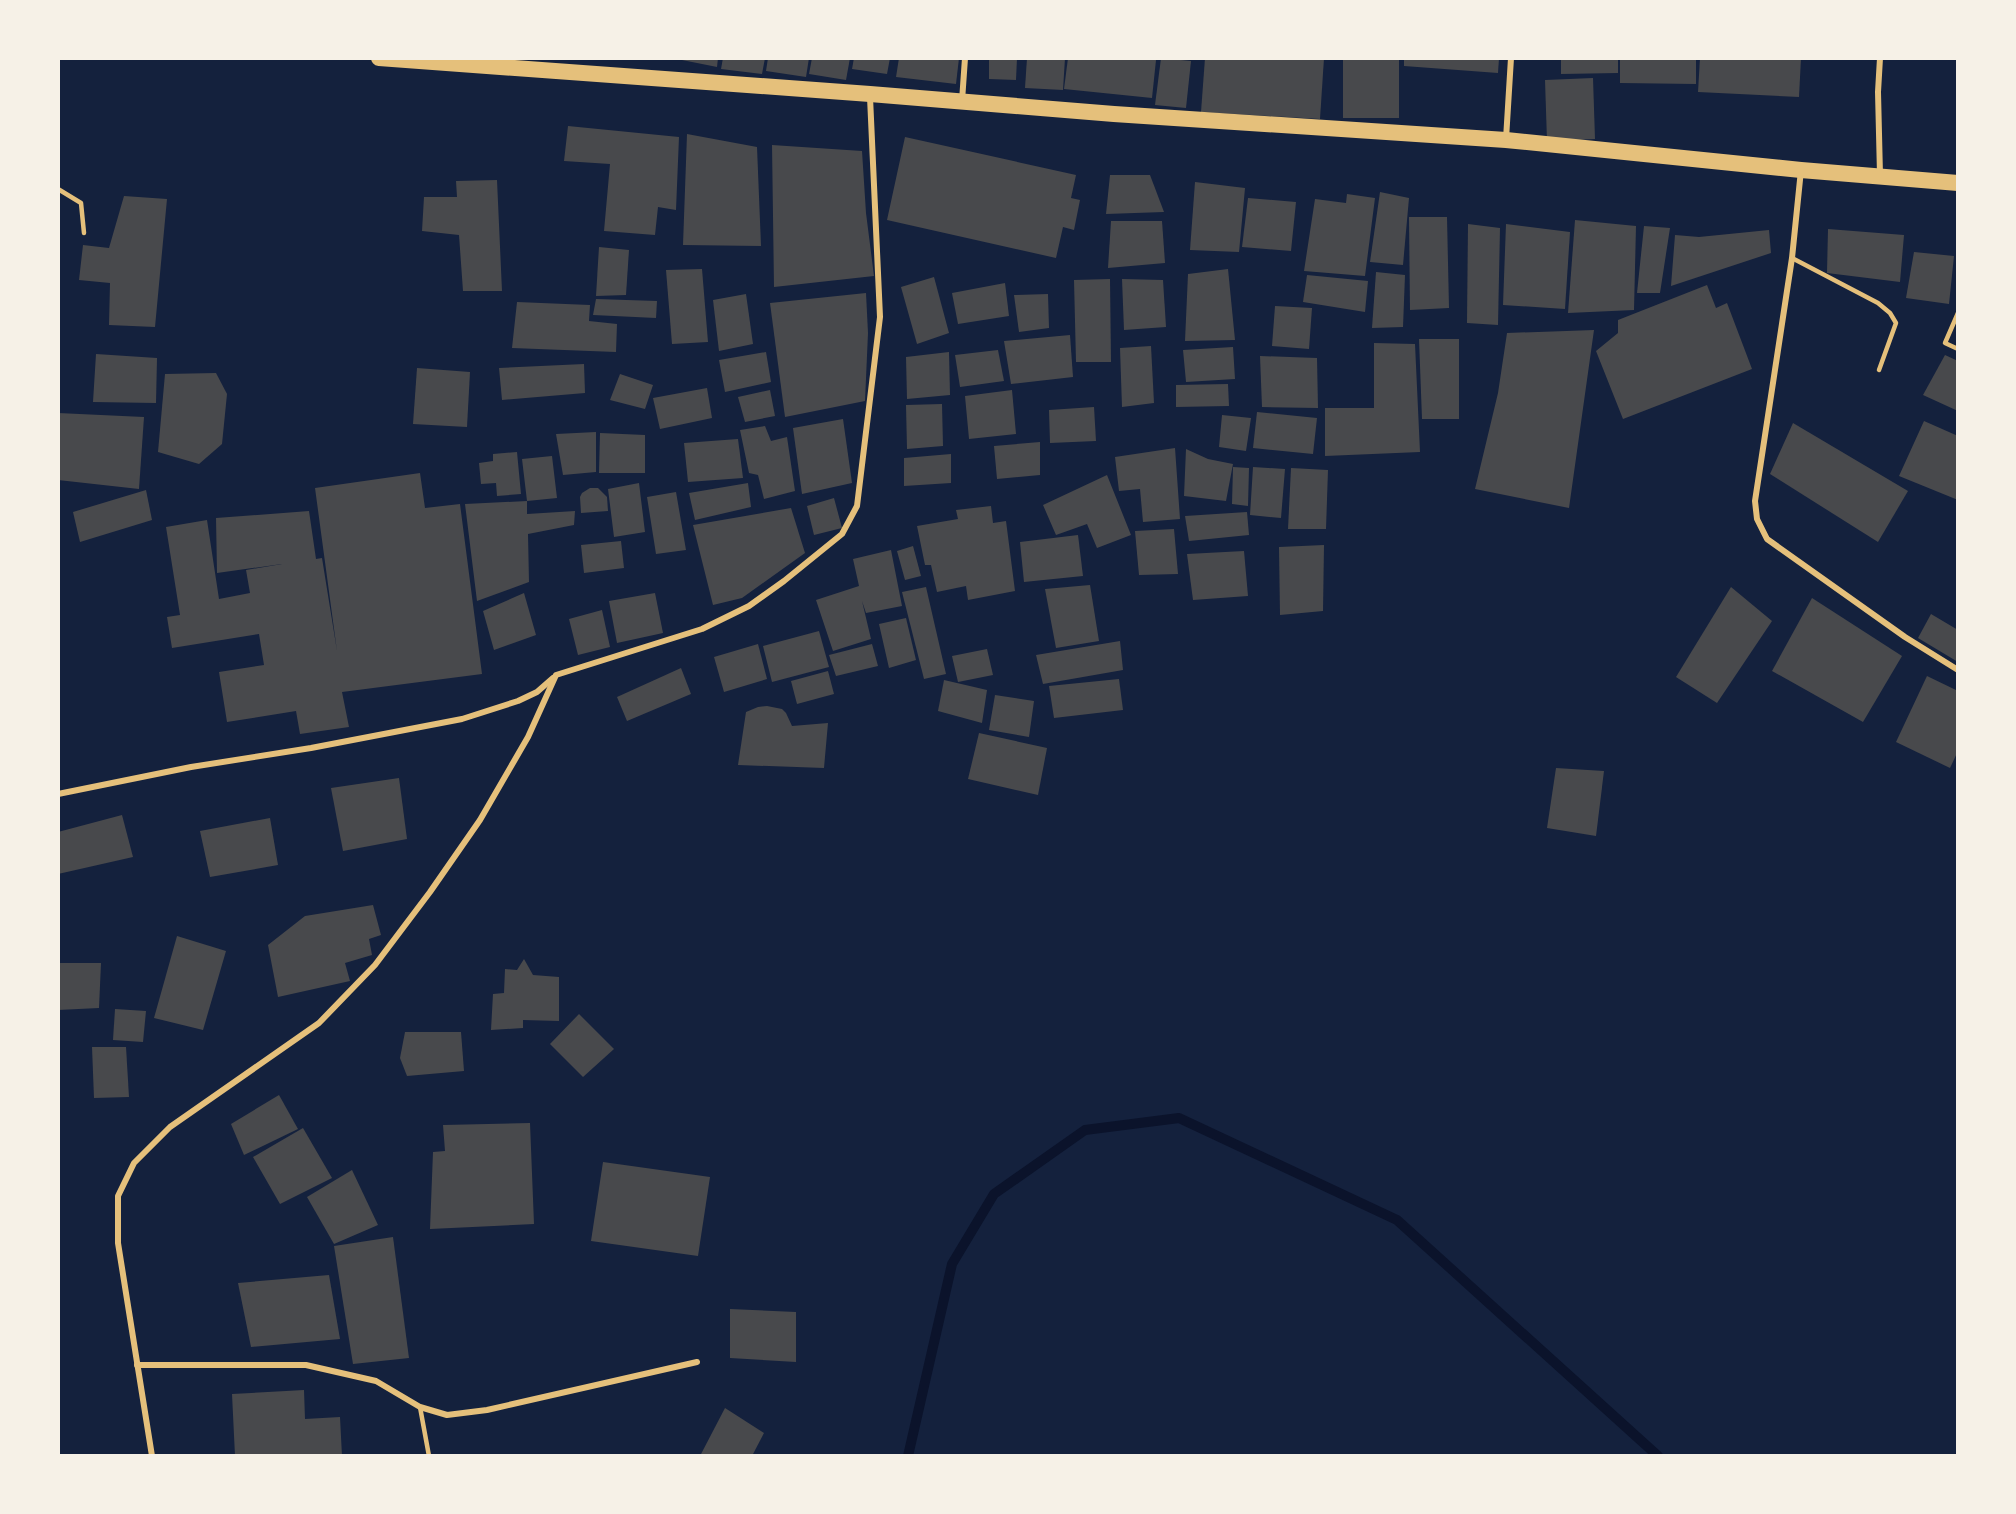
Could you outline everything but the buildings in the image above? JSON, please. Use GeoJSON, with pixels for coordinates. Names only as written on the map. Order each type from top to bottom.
{"type":"FeatureCollection","features":[{"type":"Feature","properties":{"kind":"highway"},"geometry":{"type":"LineString","coordinates":[[379,58],[1114,114],[1506,140],[1801,170],[1958,183]]}},
{"type":"Feature","properties":{"kind":"street"},"geometry":{"type":"LineString","coordinates":[[962,101],[965,58]]}},
{"type":"Feature","properties":{"kind":"street"},"geometry":{"type":"LineString","coordinates":[[1506,140],[1511,58]]}},
{"type":"Feature","properties":{"kind":"street"},"geometry":{"type":"LineString","coordinates":[[1880,58],[1878,92],[1880,175]]}},
{"type":"Feature","properties":{"kind":"street"},"geometry":{"type":"LineString","coordinates":[[58,794],[190,767],[311,748],[462,719],[500,708],[537,692],[556,675],[683,635],[728,618],[784,581],[842,534],[857,506],[880,317],[870,94]]}},
{"type":"Feature","properties":{"kind":"street"},"geometry":{"type":"LineString","coordinates":[[1801,170],[1792,258],[1755,501],[1758,519],[1767,539],[1905,637],[1958,670]]}},
{"type":"Feature","properties":{"kind":"street"},"geometry":{"type":"LineString","coordinates":[[152,1455],[118,1242],[118,1196],[134,1163],[170,1127],[320,1023],[375,964],[430,892],[480,820],[528,737],[556,675]]}},
{"type":"Feature","properties":{"kind":"street"},"geometry":{"type":"LineString","coordinates":[[137,1365],[306,1365],[375,1382],[420,1407],[447,1415],[487,1410],[697,1362]]}},
{"type":"Feature","properties":{"kind":"lane"},"geometry":{"type":"LineString","coordinates":[[58,189],[81,203],[84,233]]}},
{"type":"Feature","properties":{"kind":"lane"},"geometry":{"type":"LineString","coordinates":[[1792,258],[1878,303],[1890,313],[1896,323],[1879,370]]}},
{"type":"Feature","properties":{"kind":"lane"},"geometry":{"type":"LineString","coordinates":[[1958,313],[1945,343],[1958,349]]}},
{"type":"Feature","properties":{"kind":"lane"},"geometry":{"type":"LineString","coordinates":[[420,1407],[429,1455]]}},
{"type":"Feature","properties":{"kind":"waterway"},"geometry":{"type":"LineString","coordinates":[[908,1456],[952,1264],[994,1194],[1085,1130],[1179,1118],[1397,1220],[1658,1456]]}}]}
